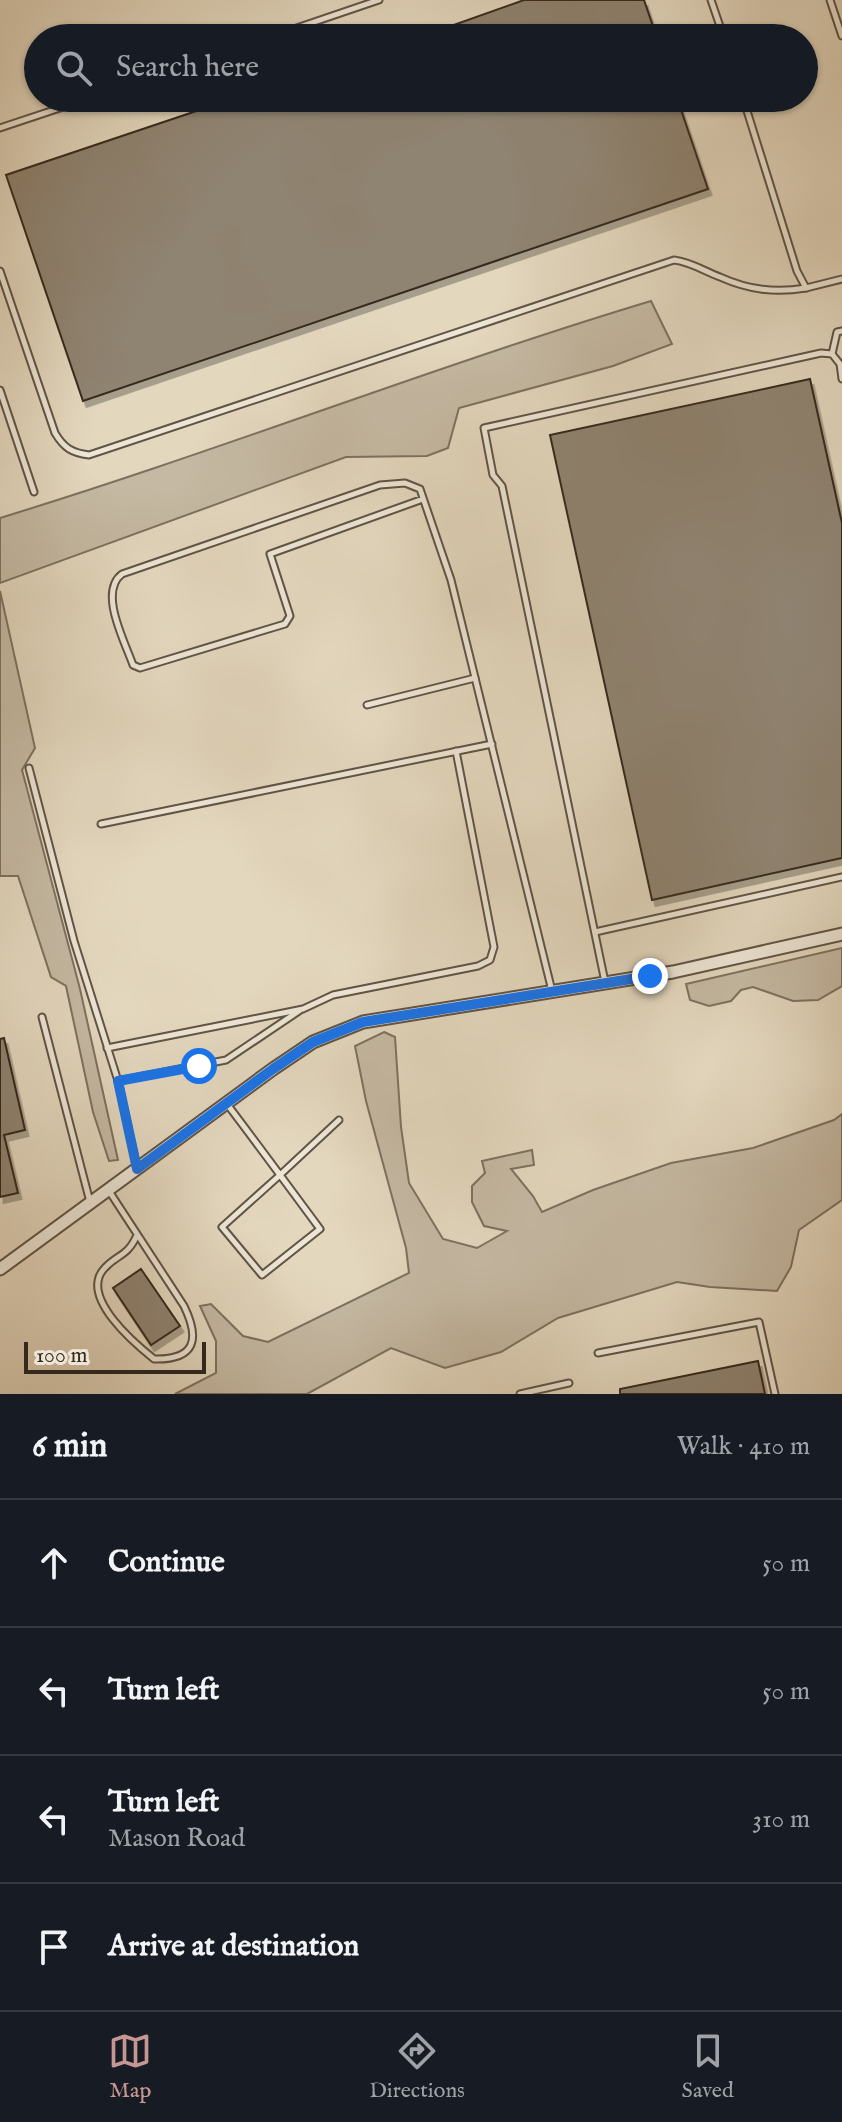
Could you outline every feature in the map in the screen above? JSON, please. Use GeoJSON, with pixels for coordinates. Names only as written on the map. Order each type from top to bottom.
{"type":"FeatureCollection","features":[{"type":"Feature","properties":{"kind":"street"},"geometry":{"type":"LineString","coordinates":[[0,1269],[313,1042],[363,1022],[673,972],[842,934]]}},
{"type":"Feature","properties":{"kind":"lane"},"geometry":{"type":"LineString","coordinates":[[308,24],[379,0]]}},
{"type":"Feature","properties":{"kind":"lane"},"geometry":{"type":"LineString","coordinates":[[711,0],[719,24]]}},
{"type":"Feature","properties":{"kind":"lane"},"geometry":{"type":"LineString","coordinates":[[830,0],[842,36]]}},
{"type":"Feature","properties":{"kind":"lane"},"geometry":{"type":"LineString","coordinates":[[0,128],[48,112]]}},
{"type":"Feature","properties":{"kind":"lane"},"geometry":{"type":"LineString","coordinates":[[747,112],[797,271],[806,288]]}},
{"type":"Feature","properties":{"kind":"lane"},"geometry":{"type":"LineString","coordinates":[[0,271],[55,433],[62,445],[74,453],[89,455],[674,260],[688,262],[756,289],[780,292],[842,279]]}},
{"type":"Feature","properties":{"kind":"lane"},"geometry":{"type":"LineString","coordinates":[[832,354],[837,332],[842,331]]}},
{"type":"Feature","properties":{"kind":"lane"},"geometry":{"type":"LineString","coordinates":[[605,983],[502,486],[493,475],[484,428],[821,353],[832,354],[841,364],[842,379]]}},
{"type":"Feature","properties":{"kind":"lane"},"geometry":{"type":"LineString","coordinates":[[0,390],[34,492]]}},
{"type":"Feature","properties":{"kind":"lane"},"geometry":{"type":"LineString","coordinates":[[423,499],[270,554],[290,616],[285,624],[145,667],[133,665],[112,599],[115,581],[122,574],[380,485],[405,483],[420,489],[451,580],[553,991]]}},
{"type":"Feature","properties":{"kind":"lane"},"geometry":{"type":"LineString","coordinates":[[367,705],[475,678]]}},
{"type":"Feature","properties":{"kind":"lane"},"geometry":{"type":"LineString","coordinates":[[101,824],[492,744]]}},
{"type":"Feature","properties":{"kind":"lane"},"geometry":{"type":"LineString","coordinates":[[118,1081],[226,1060],[303,1009],[333,995],[478,966],[490,960],[494,947],[456,751]]}},
{"type":"Feature","properties":{"kind":"lane"},"geometry":{"type":"LineString","coordinates":[[29,768],[74,941],[118,1081],[137,1169]]}},
{"type":"Feature","properties":{"kind":"lane"},"geometry":{"type":"LineString","coordinates":[[595,932],[842,877]]}},
{"type":"Feature","properties":{"kind":"lane"},"geometry":{"type":"LineString","coordinates":[[107,1048],[303,1009]]}},
{"type":"Feature","properties":{"kind":"lane"},"geometry":{"type":"LineString","coordinates":[[42,1017],[90,1203]]}},
{"type":"Feature","properties":{"kind":"lane"},"geometry":{"type":"LineString","coordinates":[[226,1103],[280,1175],[320,1229],[262,1275],[222,1227],[280,1175],[339,1120]]}},
{"type":"Feature","properties":{"kind":"lane"},"geometry":{"type":"LineString","coordinates":[[109,1190],[184,1306],[193,1325],[194,1336],[181,1356],[154,1359],[136,1345],[105,1308],[96,1288],[97,1278],[105,1267],[124,1255],[137,1235]]}},
{"type":"Feature","properties":{"kind":"lane"},"geometry":{"type":"LineString","coordinates":[[598,1353],[759,1322],[775,1394]]}},
{"type":"Feature","properties":{"kind":"lane"},"geometry":{"type":"LineString","coordinates":[[520,1394],[569,1383]]}},
{"type":"Feature","properties":{"kind":"shaded area"},"geometry":{"type":"Polygon","coordinates":[[[651,301],[672,344],[613,366],[459,408],[448,448],[427,456],[346,457],[0,583],[0,518],[651,301]]]}},
{"type":"Feature","properties":{"kind":"shaded area"},"geometry":{"type":"Polygon","coordinates":[[[0,591],[35,748],[22,770],[80,989],[118,1160],[109,1161],[93,1112],[66,986],[51,977],[18,876],[0,876],[0,591]]]}},
{"type":"Feature","properties":{"kind":"shaded area"},"geometry":{"type":"Polygon","coordinates":[[[842,948],[842,986],[818,1000],[793,1001],[753,987],[741,990],[731,1001],[709,1006],[690,1000],[686,984],[842,948]]]}},
{"type":"Feature","properties":{"kind":"shaded area"},"geometry":{"type":"Polygon","coordinates":[[[384,1032],[395,1037],[401,1127],[409,1183],[443,1239],[477,1248],[507,1231],[484,1226],[472,1202],[472,1186],[485,1173],[482,1161],[532,1150],[534,1165],[511,1169],[542,1212],[593,1190],[671,1163],[753,1148],[834,1120],[842,1114],[842,1200],[799,1230],[791,1267],[777,1291],[677,1282],[558,1318],[501,1352],[445,1368],[391,1348],[307,1394],[175,1394],[216,1373],[216,1341],[200,1306],[211,1304],[243,1336],[268,1342],[409,1273],[406,1248],[366,1101],[355,1046],[384,1032]]]}},
{"type":"Feature","properties":{"kind":"building"},"geometry":{"type":"Polygon","coordinates":[[[524,0],[644,0],[652,24],[456,24],[524,0]]]}},
{"type":"Feature","properties":{"kind":"building"},"geometry":{"type":"Polygon","coordinates":[[[193,112],[682,112],[708,189],[83,401],[6,175],[193,112]]]}},
{"type":"Feature","properties":{"kind":"building"},"geometry":{"type":"Polygon","coordinates":[[[810,379],[842,523],[842,858],[652,900],[550,435],[810,379]]]}},
{"type":"Feature","properties":{"kind":"building"},"geometry":{"type":"Polygon","coordinates":[[[4,1038],[25,1130],[4,1135],[18,1193],[0,1197],[0,1039],[4,1038]]]}},
{"type":"Feature","properties":{"kind":"building"},"geometry":{"type":"Polygon","coordinates":[[[141,1269],[180,1326],[151,1345],[113,1288],[141,1269]]]}},
{"type":"Feature","properties":{"kind":"building"},"geometry":{"type":"Polygon","coordinates":[[[758,1361],[765,1394],[620,1394],[620,1389],[758,1361]]]}},
{"type":"Feature","properties":{"kind":"route"},"geometry":{"type":"LineString","coordinates":[[199,1066],[118,1081],[137,1169],[313,1042],[363,1022],[650,976]]}}]}
